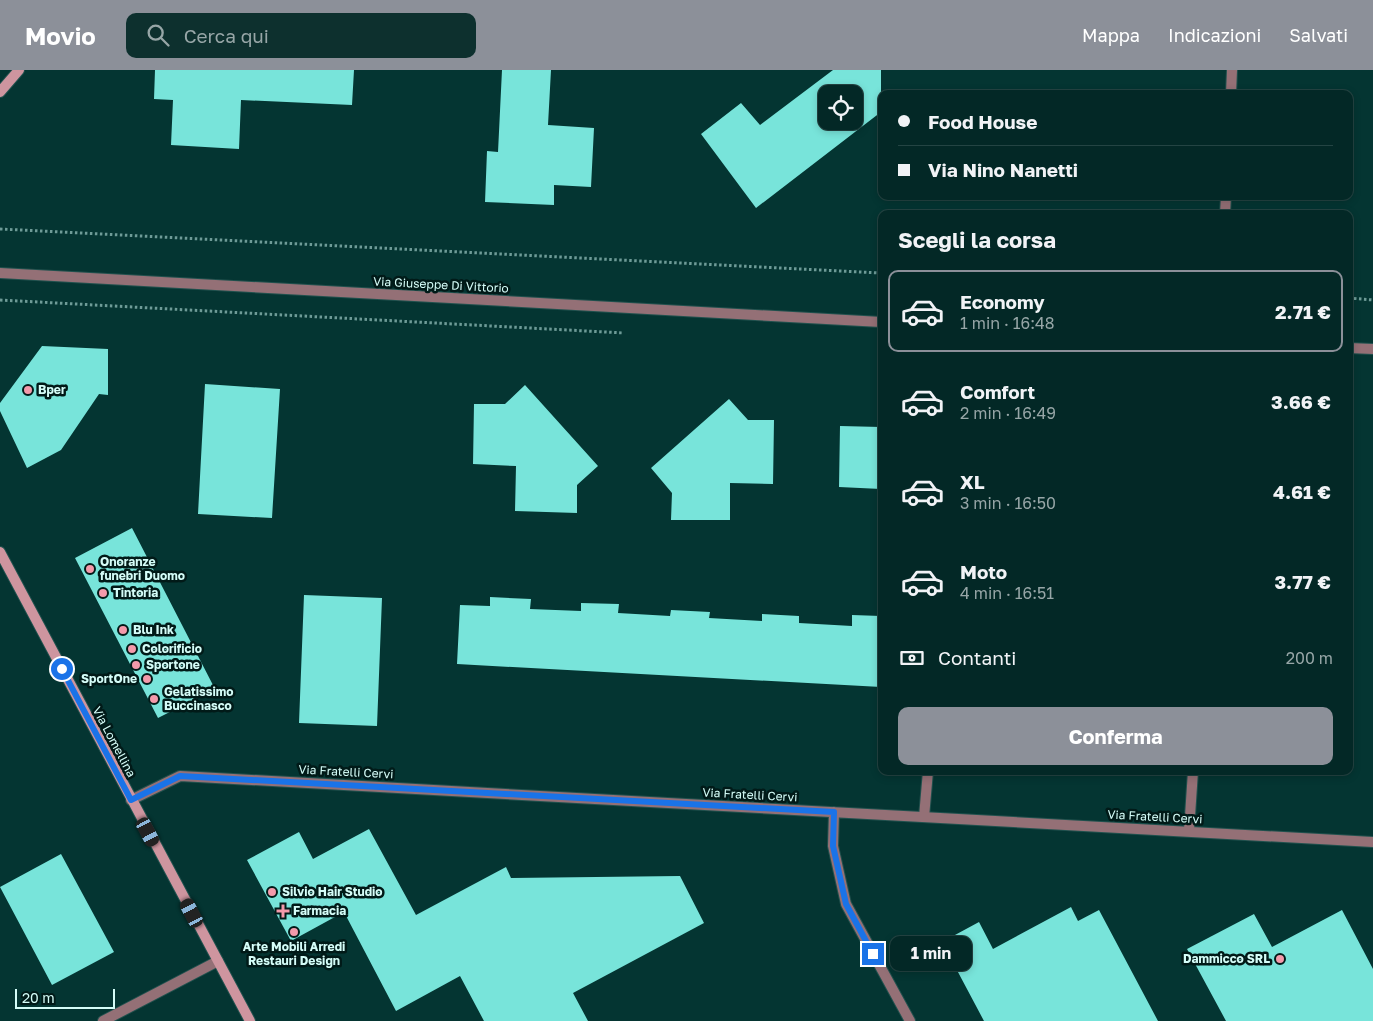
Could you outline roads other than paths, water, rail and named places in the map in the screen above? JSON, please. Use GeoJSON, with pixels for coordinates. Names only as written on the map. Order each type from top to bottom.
{"type":"FeatureCollection","features":[{"type":"Feature","properties":{"kind":"main road"},"geometry":{"type":"LineString","coordinates":[[0,92],[15,71]]}},
{"type":"Feature","properties":{"kind":"main road","name":"Via Lomellina"},"geometry":{"type":"LineString","coordinates":[[0,552],[250,1021]]}},
{"type":"Feature","properties":{"kind":"street"},"geometry":{"type":"LineString","coordinates":[[1231,90],[1232,70]]}},
{"type":"Feature","properties":{"kind":"street","name":"Via Giuseppe Di Vittorio"},"geometry":{"type":"LineString","coordinates":[[0,274],[878,322]]}},
{"type":"Feature","properties":{"kind":"street"},"geometry":{"type":"LineString","coordinates":[[1353,348],[1373,349]]}},
{"type":"Feature","properties":{"kind":"street"},"geometry":{"type":"LineString","coordinates":[[924,817],[928,775]]}},
{"type":"Feature","properties":{"kind":"street"},"geometry":{"type":"LineString","coordinates":[[1189,831],[1192,775]]}},
{"type":"Feature","properties":{"kind":"street","name":"Via Fratelli Cervi"},"geometry":{"type":"LineString","coordinates":[[131,800],[180,776],[1373,842]]}},
{"type":"Feature","properties":{"kind":"street"},"geometry":{"type":"LineString","coordinates":[[834,812],[833,846],[846,904],[910,1021]]}},
{"type":"Feature","properties":{"kind":"street"},"geometry":{"type":"LineString","coordinates":[[102,1021],[218,961]]}},
{"type":"Feature","properties":{"kind":"place","name":"Bper"},"geometry":{"type":"Point","coordinates":[28,390]}},
{"type":"Feature","properties":{"kind":"place","name":"Onoranze funebri Duomo"},"geometry":{"type":"Point","coordinates":[90,569]}},
{"type":"Feature","properties":{"kind":"place","name":"Tintoria"},"geometry":{"type":"Point","coordinates":[103,593]}},
{"type":"Feature","properties":{"kind":"place","name":"Blu Ink"},"geometry":{"type":"Point","coordinates":[123,630]}},
{"type":"Feature","properties":{"kind":"place","name":"Colorificio"},"geometry":{"type":"Point","coordinates":[132,649]}},
{"type":"Feature","properties":{"kind":"place","name":"Sportone"},"geometry":{"type":"Point","coordinates":[136,665]}},
{"type":"Feature","properties":{"kind":"place","name":"SportOne"},"geometry":{"type":"Point","coordinates":[147,679]}},
{"type":"Feature","properties":{"kind":"place","name":"Gelatissimo Buccinasco"},"geometry":{"type":"Point","coordinates":[154,699]}},
{"type":"Feature","properties":{"kind":"place","name":"Silvio Hair Studio"},"geometry":{"type":"Point","coordinates":[272,892]}},
{"type":"Feature","properties":{"kind":"place","name":"Farmacia"},"geometry":{"type":"Point","coordinates":[283,911]}},
{"type":"Feature","properties":{"kind":"place","name":"Arte Mobili Arredi Restauri Design"},"geometry":{"type":"Point","coordinates":[294,932]}},
{"type":"Feature","properties":{"kind":"place","name":"Dammicco SRL"},"geometry":{"type":"Point","coordinates":[1280,959]}}]}
